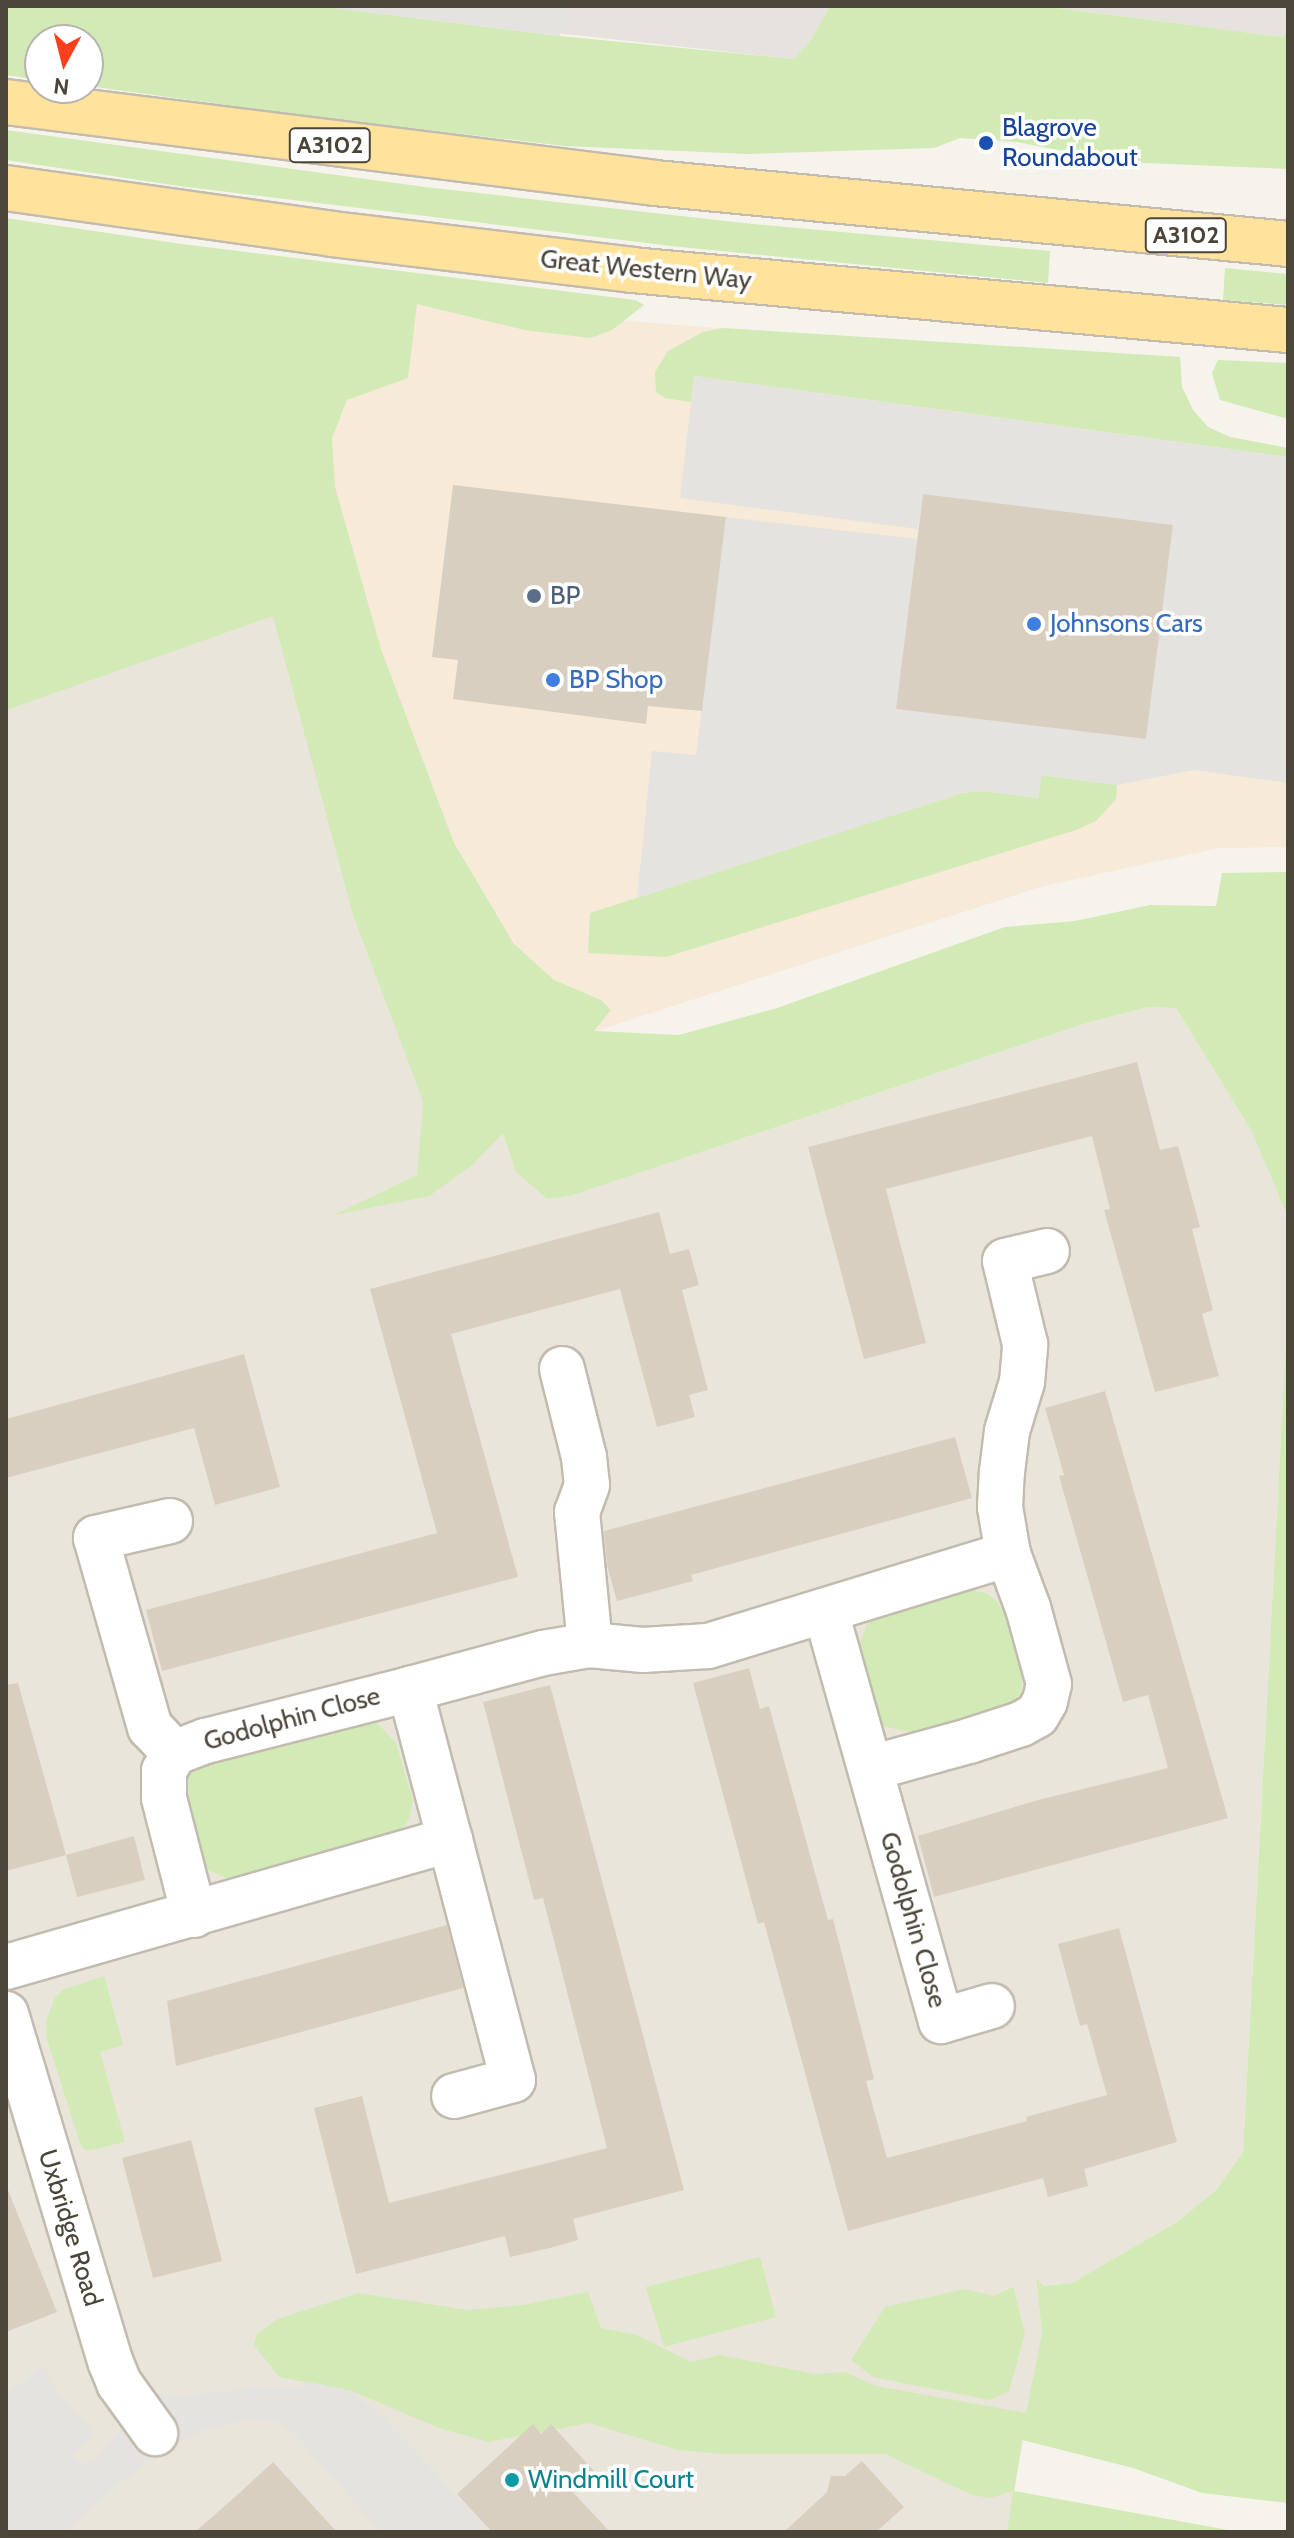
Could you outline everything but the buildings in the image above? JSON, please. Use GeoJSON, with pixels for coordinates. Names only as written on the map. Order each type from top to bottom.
{"type":"FeatureCollection","features":[{"type":"Feature","properties":{"kind":"main road","name":"A3102"},"geometry":{"type":"LineString","coordinates":[[6,102],[655,183],[1288,244]]}},
{"type":"Feature","properties":{"kind":"main road","name":"Great Western Way"},"geometry":{"type":"LineString","coordinates":[[6,188],[332,234],[632,270],[1288,330]]}},
{"type":"Feature","properties":{"kind":"street"},"geometry":{"type":"LineString","coordinates":[[871,1768],[982,1737],[1037,1715],[1045,1701],[1049,1684],[1028,1608],[1008,1554],[1000,1507],[1007,1431],[1022,1382],[1025,1344],[1005,1261],[1047,1251]]}},
{"type":"Feature","properties":{"kind":"street"},"geometry":{"type":"LineString","coordinates":[[562,1369],[584,1457],[587,1485],[577,1512],[590,1645]]}},
{"type":"Feature","properties":{"kind":"street","name":"Godolphin Close"},"geometry":{"type":"LineString","coordinates":[[170,1521],[96,1538],[150,1727],[174,1753]]}},
{"type":"Feature","properties":{"kind":"street","name":"Godolphin Close"},"geometry":{"type":"LineString","coordinates":[[194,1915],[164,1798],[164,1771],[174,1753],[259,1726],[543,1653],[590,1645],[681,1650],[708,1646],[1008,1554]]}},
{"type":"Feature","properties":{"kind":"street","name":"Godolphin Close"},"geometry":{"type":"LineString","coordinates":[[826,1612],[941,2021],[992,2006]]}},
{"type":"Feature","properties":{"kind":"street","name":"Godolphin Close"},"geometry":{"type":"LineString","coordinates":[[410,1689],[513,2080],[454,2096]]}},
{"type":"Feature","properties":{"kind":"street"},"geometry":{"type":"LineString","coordinates":[[6,1967],[450,1840]]}},
{"type":"Feature","properties":{"kind":"street","name":"Uxbridge Road"},"geometry":{"type":"LineString","coordinates":[[6,2014],[111,2363],[119,2383],[155,2433]]}},
{"type":"Feature","properties":{"kind":"shaded area"},"geometry":{"type":"Polygon","coordinates":[[[309,6],[830,6],[811,40],[794,59],[309,6]]]}},
{"type":"Feature","properties":{"kind":"shaded area"},"geometry":{"type":"Polygon","coordinates":[[[316,6],[563,6],[560,36],[316,6]]]}},
{"type":"Feature","properties":{"kind":"shaded area"},"geometry":{"type":"Polygon","coordinates":[[[1042,6],[1288,6],[1288,33],[1282,37],[1042,6]]]}},
{"type":"Feature","properties":{"kind":"shaded area"},"geometry":{"type":"Polygon","coordinates":[[[6,285],[248,327],[516,1172],[547,1199],[570,1196],[1090,1022],[1148,1007],[1176,1008],[1252,1132],[1288,1218],[1288,1304],[1243,2152],[1216,2190],[1177,2222],[1072,2283],[1044,2286],[1036,2279],[1042,2333],[1007,2532],[6,2532],[6,285]]]}},
{"type":"Feature","properties":{"kind":"shaded area"},"geometry":{"type":"Polygon","coordinates":[[[417,304],[768,332],[1180,357],[1182,387],[1193,410],[1208,427],[1230,437],[1288,448],[1288,847],[1219,848],[1040,887],[482,1068],[275,411],[417,304]]]}},
{"type":"Feature","properties":{"kind":"shaded area"},"geometry":{"type":"Polygon","coordinates":[[[694,376],[1288,457],[1288,783],[1194,770],[1117,785],[1042,775],[1038,798],[984,791],[962,793],[637,898],[652,751],[696,755],[726,517],[917,539],[897,709],[1146,739],[1173,525],[923,494],[918,529],[680,498],[694,376]]]}},
{"type":"Feature","properties":{"kind":"shaded area"},"geometry":{"type":"Polygon","coordinates":[[[44,2367],[59,2394],[94,2434],[72,2455],[81,2464],[95,2459],[155,2393],[182,2396],[262,2387],[302,2389],[304,2381],[352,2391],[380,2415],[487,2527],[481,2532],[380,2532],[296,2435],[276,2421],[250,2419],[205,2429],[164,2450],[113,2488],[68,2532],[6,2532],[6,2394],[44,2367]]]}},
{"type":"Feature","properties":{"kind":"green space"},"geometry":{"type":"Polygon","coordinates":[[[6,6],[316,6],[560,36],[794,59],[811,40],[830,6],[1042,6],[1282,37],[1288,33],[1288,169],[1121,162],[1017,142],[960,138],[934,148],[749,154],[565,146],[299,115],[104,88],[104,24],[24,24],[24,78],[6,75],[6,6]]]}},
{"type":"Feature","properties":{"kind":"green space"},"geometry":{"type":"Polygon","coordinates":[[[6,130],[425,187],[743,223],[1050,251],[1048,283],[671,246],[179,186],[6,160],[6,130]]]}},
{"type":"Feature","properties":{"kind":"green space"},"geometry":{"type":"Polygon","coordinates":[[[6,218],[182,244],[635,300],[644,305],[612,330],[590,338],[525,330],[417,304],[408,378],[347,400],[332,438],[335,487],[381,649],[454,843],[514,944],[554,980],[601,1000],[611,1010],[594,1031],[679,1035],[777,1008],[1005,927],[1075,921],[1150,905],[1216,906],[1222,873],[1288,872],[1288,1218],[1252,1132],[1176,1008],[1148,1007],[1090,1022],[570,1196],[547,1199],[516,1172],[503,1133],[471,1166],[429,1196],[334,1215],[417,1175],[423,1101],[353,915],[273,616],[6,710],[6,218]]]}},
{"type":"Feature","properties":{"kind":"green space"},"geometry":{"type":"Polygon","coordinates":[[[1225,268],[1288,274],[1288,305],[1223,300],[1225,268]]]}},
{"type":"Feature","properties":{"kind":"green space"},"geometry":{"type":"Polygon","coordinates":[[[723,328],[1180,357],[1182,387],[1193,410],[1208,427],[1230,437],[1288,448],[1288,457],[695,376],[691,402],[665,398],[656,392],[655,372],[668,351],[703,332],[723,328]]]}},
{"type":"Feature","properties":{"kind":"green space"},"geometry":{"type":"Polygon","coordinates":[[[1218,360],[1288,363],[1288,419],[1220,400],[1212,373],[1218,360]]]}},
{"type":"Feature","properties":{"kind":"green space"},"geometry":{"type":"Polygon","coordinates":[[[1041,775],[1117,785],[1116,799],[1096,821],[1076,830],[666,957],[588,953],[590,913],[962,793],[984,791],[1038,798],[1041,775]]]}},
{"type":"Feature","properties":{"kind":"green space"},"geometry":{"type":"Polygon","coordinates":[[[1288,1304],[1288,2503],[1202,2493],[1133,2468],[1022,2440],[1014,2491],[1239,2532],[1007,2532],[1013,2491],[990,2498],[972,2495],[885,2454],[723,2454],[678,2450],[589,2423],[488,2442],[439,2428],[352,2391],[279,2377],[254,2345],[257,2334],[278,2319],[358,2293],[468,2310],[523,2305],[588,2292],[601,2328],[637,2335],[691,2362],[720,2355],[815,2374],[845,2372],[876,2386],[1026,2413],[1042,2333],[1036,2278],[1044,2286],[1072,2283],[1177,2222],[1216,2190],[1243,2152],[1288,1304]]]}},
{"type":"Feature","properties":{"kind":"green space"},"geometry":{"type":"Polygon","coordinates":[[[971,1590],[986,1593],[997,1601],[1003,1612],[1023,1664],[1021,1693],[1010,1707],[913,1733],[879,1725],[859,1662],[859,1646],[867,1624],[878,1616],[971,1590]]]}},
{"type":"Feature","properties":{"kind":"green space"},"geometry":{"type":"Polygon","coordinates":[[[361,1717],[376,1722],[396,1743],[413,1801],[409,1819],[399,1833],[232,1880],[210,1871],[194,1855],[179,1779],[191,1763],[361,1717]]]}},
{"type":"Feature","properties":{"kind":"green space"},"geometry":{"type":"Polygon","coordinates":[[[104,1976],[123,2045],[100,2052],[125,2142],[86,2151],[81,2146],[46,2036],[46,2021],[55,1997],[63,1990],[104,1976]]]}},
{"type":"Feature","properties":{"kind":"green space"},"geometry":{"type":"Polygon","coordinates":[[[760,2257],[776,2317],[664,2347],[646,2287],[760,2257]]]}},
{"type":"Feature","properties":{"kind":"green space"},"geometry":{"type":"Polygon","coordinates":[[[1013,2287],[1025,2333],[1009,2391],[990,2400],[873,2377],[851,2360],[885,2307],[965,2289],[994,2296],[1013,2287]]]}},
{"type":"Feature","properties":{"kind":"place","name":"Blagrove Roundabout"},"geometry":{"type":"Point","coordinates":[986,143]}},
{"type":"Feature","properties":{"kind":"place","name":"BP"},"geometry":{"type":"Point","coordinates":[534,596]}},
{"type":"Feature","properties":{"kind":"place","name":"Johnsons Cars"},"geometry":{"type":"Point","coordinates":[1034,624]}},
{"type":"Feature","properties":{"kind":"place","name":"BP Shop"},"geometry":{"type":"Point","coordinates":[553,680]}},
{"type":"Feature","properties":{"kind":"place","name":"Windmill Court"},"geometry":{"type":"Point","coordinates":[512,2480]}}]}
